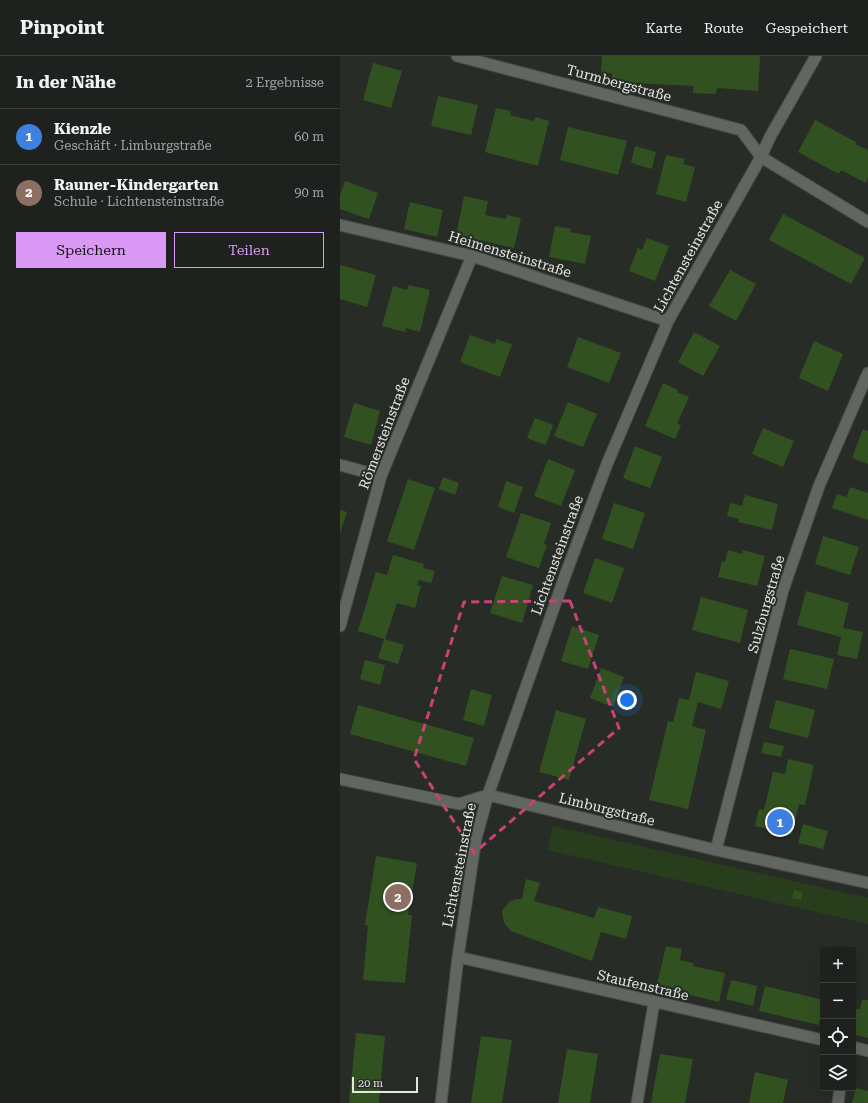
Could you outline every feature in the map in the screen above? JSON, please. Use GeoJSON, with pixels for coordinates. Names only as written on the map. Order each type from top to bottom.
{"type":"FeatureCollection","features":[{"type":"Feature","properties":{"kind":"street","name":"Turmbergstraße"},"geometry":{"type":"LineString","coordinates":[[457,56],[741,130],[761,157]]}},
{"type":"Feature","properties":{"kind":"street","name":"Lichtensteinstraße"},"geometry":{"type":"LineString","coordinates":[[441,1103],[458,957],[476,838],[488,795],[566,573],[607,464],[668,321],[761,157],[770,137],[816,56]]}},
{"type":"Feature","properties":{"kind":"street"},"geometry":{"type":"LineString","coordinates":[[761,157],[868,222]]}},
{"type":"Feature","properties":{"kind":"street","name":"Heimensteinstraße"},"geometry":{"type":"LineString","coordinates":[[340,225],[472,256],[668,321]]}},
{"type":"Feature","properties":{"kind":"street","name":"Römersteinstraße"},"geometry":{"type":"LineString","coordinates":[[340,626],[381,476],[472,256]]}},
{"type":"Feature","properties":{"kind":"street","name":"Sulzburgstraße"},"geometry":{"type":"LineString","coordinates":[[716,850],[784,590],[819,486],[868,373]]}},
{"type":"Feature","properties":{"kind":"street"},"geometry":{"type":"LineString","coordinates":[[340,465],[381,476]]}},
{"type":"Feature","properties":{"kind":"street"},"geometry":{"type":"LineString","coordinates":[[340,779],[459,804],[488,795]]}},
{"type":"Feature","properties":{"kind":"street","name":"Limburgstraße"},"geometry":{"type":"LineString","coordinates":[[488,795],[716,850],[868,883]]}},
{"type":"Feature","properties":{"kind":"street","name":"Staufenstraße"},"geometry":{"type":"LineString","coordinates":[[458,957],[654,1003],[820,1039]]}},
{"type":"Feature","properties":{"kind":"street"},"geometry":{"type":"LineString","coordinates":[[637,1103],[654,1003]]}},
{"type":"Feature","properties":{"kind":"street"},"geometry":{"type":"LineString","coordinates":[[856,1048],[868,1051]]}},
{"type":"Feature","properties":{"kind":"street"},"geometry":{"type":"LineString","coordinates":[[838,1103],[840,1091]]}},
{"type":"Feature","properties":{"kind":"highlighted area"},"geometry":{"type":"Polygon","coordinates":[[[570,601],[619,728],[474,853],[414,759],[464,602],[570,601]]]}},
{"type":"Feature","properties":{"kind":"green space"},"geometry":{"type":"Polygon","coordinates":[[[553,826],[868,898],[868,924],[547,850],[553,826]]]}},
{"type":"Feature","properties":{"kind":"building"},"geometry":{"type":"Polygon","coordinates":[[[602,56],[760,56],[758,91],[717,88],[716,94],[693,93],[693,86],[633,83],[633,87],[612,81],[612,73],[601,73],[602,56]]]}},
{"type":"Feature","properties":{"kind":"building"},"geometry":{"type":"Polygon","coordinates":[[[373,63],[402,71],[391,108],[363,100],[373,63]]]}},
{"type":"Feature","properties":{"kind":"building"},"geometry":{"type":"Polygon","coordinates":[[[438,96],[478,105],[471,135],[431,126],[438,96]]]}},
{"type":"Feature","properties":{"kind":"building"},"geometry":{"type":"Polygon","coordinates":[[[496,108],[511,111],[510,115],[534,121],[535,117],[549,121],[538,166],[485,152],[496,108]]]}},
{"type":"Feature","properties":{"kind":"building"},"geometry":{"type":"Polygon","coordinates":[[[815,120],[868,150],[868,178],[866,183],[841,170],[839,174],[798,152],[815,120]]]}},
{"type":"Feature","properties":{"kind":"building"},"geometry":{"type":"Polygon","coordinates":[[[568,127],[627,141],[618,175],[560,160],[568,127]]]}},
{"type":"Feature","properties":{"kind":"building"},"geometry":{"type":"Polygon","coordinates":[[[635,146],[656,152],[652,169],[631,163],[635,146]]]}},
{"type":"Feature","properties":{"kind":"building"},"geometry":{"type":"Polygon","coordinates":[[[666,155],[685,159],[683,164],[695,167],[686,202],[656,194],[666,155]]]}},
{"type":"Feature","properties":{"kind":"building"},"geometry":{"type":"Polygon","coordinates":[[[345,181],[378,193],[369,219],[340,209],[340,195],[345,181]]]}},
{"type":"Feature","properties":{"kind":"building"},"geometry":{"type":"Polygon","coordinates":[[[464,196],[488,201],[485,215],[506,219],[507,215],[521,218],[514,248],[479,240],[478,246],[455,241],[464,196]]]}},
{"type":"Feature","properties":{"kind":"building"},"geometry":{"type":"Polygon","coordinates":[[[410,202],[443,210],[437,237],[404,229],[410,202]]]}},
{"type":"Feature","properties":{"kind":"building"},"geometry":{"type":"Polygon","coordinates":[[[783,214],[865,258],[851,284],[769,240],[783,214]]]}},
{"type":"Feature","properties":{"kind":"building"},"geometry":{"type":"Polygon","coordinates":[[[555,226],[571,229],[570,232],[591,236],[585,264],[549,257],[555,226]]]}},
{"type":"Feature","properties":{"kind":"building"},"geometry":{"type":"Polygon","coordinates":[[[647,238],[669,246],[655,281],[629,271],[638,248],[642,250],[647,238]]]}},
{"type":"Feature","properties":{"kind":"building"},"geometry":{"type":"Polygon","coordinates":[[[340,265],[376,275],[367,307],[340,299],[340,265]]]}},
{"type":"Feature","properties":{"kind":"building"},"geometry":{"type":"Polygon","coordinates":[[[730,270],[756,284],[736,321],[709,306],[730,270]]]}},
{"type":"Feature","properties":{"kind":"building"},"geometry":{"type":"Polygon","coordinates":[[[409,285],[430,290],[420,332],[406,328],[405,332],[382,326],[393,286],[407,290],[409,285]]]}},
{"type":"Feature","properties":{"kind":"building"},"geometry":{"type":"Polygon","coordinates":[[[694,332],[720,346],[703,376],[678,362],[694,332]]]}},
{"type":"Feature","properties":{"kind":"building"},"geometry":{"type":"Polygon","coordinates":[[[470,335],[495,344],[496,339],[512,344],[500,377],[460,362],[470,335]]]}},
{"type":"Feature","properties":{"kind":"building"},"geometry":{"type":"Polygon","coordinates":[[[578,337],[621,353],[609,383],[567,367],[578,337]]]}},
{"type":"Feature","properties":{"kind":"building"},"geometry":{"type":"Polygon","coordinates":[[[814,341],[843,354],[828,391],[799,378],[814,341]]]}},
{"type":"Feature","properties":{"kind":"building"},"geometry":{"type":"Polygon","coordinates":[[[663,383],[678,390],[677,392],[689,397],[677,424],[681,425],[675,439],[645,426],[663,383]]]}},
{"type":"Feature","properties":{"kind":"building"},"geometry":{"type":"Polygon","coordinates":[[[568,402],[597,414],[583,447],[554,436],[568,402]]]}},
{"type":"Feature","properties":{"kind":"building"},"geometry":{"type":"Polygon","coordinates":[[[354,403],[380,411],[371,445],[344,437],[354,403]]]}},
{"type":"Feature","properties":{"kind":"building"},"geometry":{"type":"Polygon","coordinates":[[[535,418],[553,425],[546,445],[527,438],[535,418]]]}},
{"type":"Feature","properties":{"kind":"building"},"geometry":{"type":"Polygon","coordinates":[[[763,428],[794,441],[783,467],[752,454],[763,428]]]}},
{"type":"Feature","properties":{"kind":"building"},"geometry":{"type":"Polygon","coordinates":[[[863,429],[868,431],[868,464],[852,458],[863,429]]]}},
{"type":"Feature","properties":{"kind":"building"},"geometry":{"type":"Polygon","coordinates":[[[635,446],[662,457],[650,488],[623,478],[635,446]]]}},
{"type":"Feature","properties":{"kind":"building"},"geometry":{"type":"Polygon","coordinates":[[[548,459],[575,470],[561,506],[534,496],[548,459]]]}},
{"type":"Feature","properties":{"kind":"building"},"geometry":{"type":"Polygon","coordinates":[[[443,477],[459,483],[455,495],[439,489],[443,477]]]}},
{"type":"Feature","properties":{"kind":"building"},"geometry":{"type":"Polygon","coordinates":[[[408,479],[435,488],[414,550],[387,541],[408,479]]]}},
{"type":"Feature","properties":{"kind":"building"},"geometry":{"type":"Polygon","coordinates":[[[506,481],[523,487],[514,513],[498,507],[506,481]]]}},
{"type":"Feature","properties":{"kind":"building"},"geometry":{"type":"Polygon","coordinates":[[[850,487],[868,493],[868,520],[832,508],[837,494],[847,497],[850,487]]]}},
{"type":"Feature","properties":{"kind":"building"},"geometry":{"type":"Polygon","coordinates":[[[745,495],[778,504],[772,530],[738,522],[739,519],[727,516],[730,503],[742,506],[745,495]]]}},
{"type":"Feature","properties":{"kind":"building"},"geometry":{"type":"Polygon","coordinates":[[[614,503],[645,513],[633,549],[602,539],[614,503]]]}},
{"type":"Feature","properties":{"kind":"building"},"geometry":{"type":"Polygon","coordinates":[[[340,510],[347,512],[340,533],[340,510]]]}},
{"type":"Feature","properties":{"kind":"building"},"geometry":{"type":"Polygon","coordinates":[[[521,513],[551,523],[544,544],[547,545],[539,568],[506,557],[521,513]]]}},
{"type":"Feature","properties":{"kind":"building"},"geometry":{"type":"Polygon","coordinates":[[[823,536],[859,547],[850,575],[815,564],[823,536]]]}},
{"type":"Feature","properties":{"kind":"building"},"geometry":{"type":"Polygon","coordinates":[[[728,550],[742,554],[743,550],[765,556],[757,586],[718,577],[722,561],[725,562],[728,550]]]}},
{"type":"Feature","properties":{"kind":"building"},"geometry":{"type":"Polygon","coordinates":[[[393,555],[424,564],[423,568],[435,571],[431,583],[419,580],[417,585],[421,586],[415,608],[397,603],[385,639],[404,645],[398,664],[378,658],[384,639],[358,631],[376,572],[387,575],[393,555]]]}},
{"type":"Feature","properties":{"kind":"building"},"geometry":{"type":"Polygon","coordinates":[[[595,558],[624,568],[612,603],[583,593],[595,558]]]}},
{"type":"Feature","properties":{"kind":"building"},"geometry":{"type":"Polygon","coordinates":[[[502,576],[533,585],[522,623],[490,613],[502,576]]]}},
{"type":"Feature","properties":{"kind":"building"},"geometry":{"type":"Polygon","coordinates":[[[806,591],[849,603],[843,628],[863,632],[857,659],[837,655],[841,637],[797,625],[806,591]]]}},
{"type":"Feature","properties":{"kind":"building"},"geometry":{"type":"Polygon","coordinates":[[[701,597],[748,610],[740,643],[692,630],[701,597]]]}},
{"type":"Feature","properties":{"kind":"building"},"geometry":{"type":"Polygon","coordinates":[[[572,626],[599,635],[588,669],[561,661],[572,626]]]}},
{"type":"Feature","properties":{"kind":"building"},"geometry":{"type":"Polygon","coordinates":[[[790,649],[834,659],[827,689],[783,679],[790,649]]]}},
{"type":"Feature","properties":{"kind":"building"},"geometry":{"type":"Polygon","coordinates":[[[365,660],[385,665],[380,685],[360,679],[365,660]]]}},
{"type":"Feature","properties":{"kind":"building"},"geometry":{"type":"Polygon","coordinates":[[[601,668],[624,677],[613,707],[590,698],[601,668]]]}},
{"type":"Feature","properties":{"kind":"building"},"geometry":{"type":"Polygon","coordinates":[[[696,672],[729,681],[721,709],[698,702],[692,726],[706,730],[688,809],[649,800],[668,721],[673,722],[679,698],[689,700],[696,672]]]}},
{"type":"Feature","properties":{"kind":"building"},"geometry":{"type":"Polygon","coordinates":[[[471,689],[492,695],[484,726],[463,720],[471,689]]]}},
{"type":"Feature","properties":{"kind":"building"},"geometry":{"type":"Polygon","coordinates":[[[776,700],[815,710],[808,738],[769,728],[776,700]]]}},
{"type":"Feature","properties":{"kind":"building"},"geometry":{"type":"Polygon","coordinates":[[[358,705],[474,738],[466,766],[350,734],[358,705]]]}},
{"type":"Feature","properties":{"kind":"building"},"geometry":{"type":"Polygon","coordinates":[[[556,710],[586,719],[569,780],[539,772],[556,710]]]}},
{"type":"Feature","properties":{"kind":"building"},"geometry":{"type":"Polygon","coordinates":[[[764,742],[784,746],[781,757],[761,753],[764,742]]]}},
{"type":"Feature","properties":{"kind":"building"},"geometry":{"type":"Polygon","coordinates":[[[788,759],[814,765],[805,805],[799,804],[792,835],[755,826],[759,809],[764,810],[773,772],[785,774],[788,759]]]}},
{"type":"Feature","properties":{"kind":"building"},"geometry":{"type":"Polygon","coordinates":[[[803,824],[828,831],[823,849],[798,843],[803,824]]]}},
{"type":"Feature","properties":{"kind":"building"},"geometry":{"type":"Polygon","coordinates":[[[376,856],[417,863],[408,915],[412,915],[405,983],[363,980],[368,925],[365,925],[376,856]]]}},
{"type":"Feature","properties":{"kind":"building"},"geometry":{"type":"Polygon","coordinates":[[[526,879],[540,883],[534,901],[594,918],[598,907],[632,916],[626,939],[601,932],[592,961],[511,931],[504,923],[502,911],[509,902],[516,899],[522,899],[526,879]]]}},
{"type":"Feature","properties":{"kind":"building"},"geometry":{"type":"Polygon","coordinates":[[[794,890],[803,892],[801,900],[792,898],[794,890]]]}},
{"type":"Feature","properties":{"kind":"building"},"geometry":{"type":"Polygon","coordinates":[[[666,946],[682,949],[680,960],[693,963],[693,966],[725,973],[719,1002],[686,994],[687,991],[657,984],[666,946]]]}},
{"type":"Feature","properties":{"kind":"building"},"geometry":{"type":"Polygon","coordinates":[[[731,980],[757,986],[753,1006],[726,999],[731,980]]]}},
{"type":"Feature","properties":{"kind":"building"},"geometry":{"type":"Polygon","coordinates":[[[765,986],[820,999],[819,1025],[759,1011],[765,986]]]}},
{"type":"Feature","properties":{"kind":"building"},"geometry":{"type":"Polygon","coordinates":[[[862,1000],[868,1000],[868,1038],[856,1035],[856,1009],[860,1009],[862,1000]]]}},
{"type":"Feature","properties":{"kind":"building"},"geometry":{"type":"Polygon","coordinates":[[[356,1033],[385,1036],[379,1103],[349,1103],[356,1033]]]}},
{"type":"Feature","properties":{"kind":"building"},"geometry":{"type":"Polygon","coordinates":[[[481,1036],[512,1040],[502,1103],[471,1103],[481,1036]]]}},
{"type":"Feature","properties":{"kind":"building"},"geometry":{"type":"Polygon","coordinates":[[[567,1049],[598,1054],[590,1103],[558,1103],[567,1049]]]}},
{"type":"Feature","properties":{"kind":"building"},"geometry":{"type":"Polygon","coordinates":[[[660,1054],[693,1059],[685,1103],[651,1103],[660,1054]]]}},
{"type":"Feature","properties":{"kind":"building"},"geometry":{"type":"Polygon","coordinates":[[[755,1072],[788,1080],[783,1103],[749,1103],[755,1072]]]}},
{"type":"Feature","properties":{"kind":"building"},"geometry":{"type":"Polygon","coordinates":[[[856,1088],[868,1091],[868,1103],[852,1103],[856,1088]]]}},
{"type":"Feature","properties":{"kind":"place","name":"Kienzle"},"geometry":{"type":"Point","coordinates":[780,822]}},
{"type":"Feature","properties":{"kind":"place","name":"Rauner-Kindergarten"},"geometry":{"type":"Point","coordinates":[398,897]}}]}
